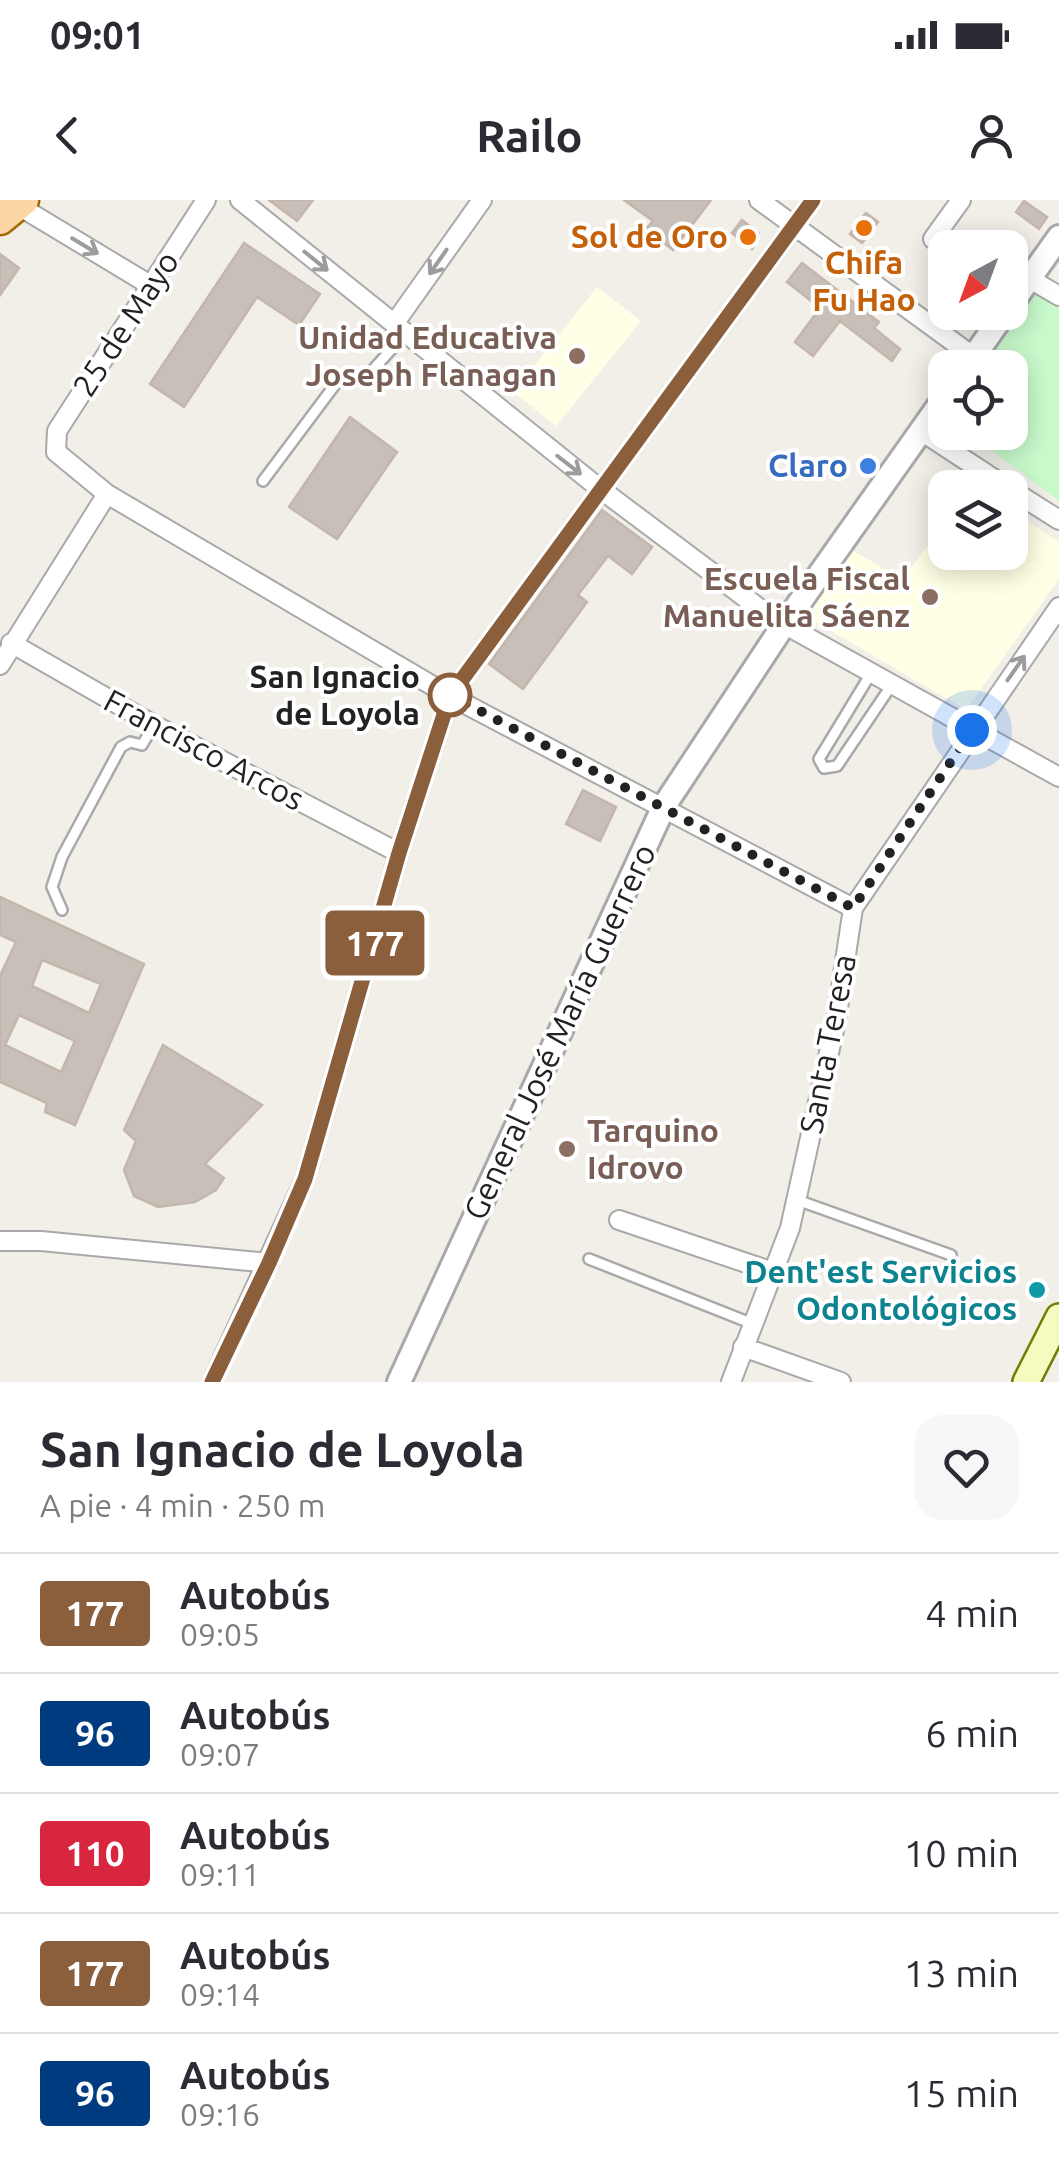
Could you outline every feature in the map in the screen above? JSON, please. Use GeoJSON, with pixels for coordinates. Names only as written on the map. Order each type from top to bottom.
{"type":"FeatureCollection","features":[{"type":"Feature","properties":{"kind":"main road"},"geometry":{"type":"LineString","coordinates":[[1026,1382],[1059,1317]]}},
{"type":"Feature","properties":{"kind":"street","name":"25 de Mayo"},"geometry":{"type":"LineString","coordinates":[[107,494],[56,452],[57,431],[206,200]]}},
{"type":"Feature","properties":{"kind":"street"},"geometry":{"type":"LineString","coordinates":[[240,200],[599,488],[783,626],[1059,777]]}},
{"type":"Feature","properties":{"kind":"street"},"geometry":{"type":"LineString","coordinates":[[399,329],[482,200]]}},
{"type":"Feature","properties":{"kind":"street"},"geometry":{"type":"LineString","coordinates":[[759,200],[955,350]]}},
{"type":"Feature","properties":{"kind":"street"},"geometry":{"type":"LineString","coordinates":[[212,1382],[305,1179],[399,853],[450,696],[813,200]]}},
{"type":"Feature","properties":{"kind":"street"},"geometry":{"type":"LineString","coordinates":[[939,230],[961,200]]}},
{"type":"Feature","properties":{"kind":"street"},"geometry":{"type":"LineString","coordinates":[[10,210],[150,285]]}},
{"type":"Feature","properties":{"kind":"street"},"geometry":{"type":"LineString","coordinates":[[1028,281],[1059,237]]}},
{"type":"Feature","properties":{"kind":"street"},"geometry":{"type":"LineString","coordinates":[[1030,278],[1059,296]]}},
{"type":"Feature","properties":{"kind":"street","name":"General José María Guerrero"},"geometry":{"type":"LineString","coordinates":[[399,1382],[664,806],[783,626],[928,420]]}},
{"type":"Feature","properties":{"kind":"street"},"geometry":{"type":"LineString","coordinates":[[921,430],[982,470]]}},
{"type":"Feature","properties":{"kind":"street"},"geometry":{"type":"LineString","coordinates":[[0,665],[107,494],[450,696],[853,908]]}},
{"type":"Feature","properties":{"kind":"street"},"geometry":{"type":"LineString","coordinates":[[1028,500],[1059,520]]}},
{"type":"Feature","properties":{"kind":"street","name":"Santa Teresa"},"geometry":{"type":"LineString","coordinates":[[731,1382],[797,1200],[836,1022],[853,908],[1059,607]]}},
{"type":"Feature","properties":{"kind":"street","name":"Francisco Arcos"},"geometry":{"type":"LineString","coordinates":[[11,643],[154,726],[399,853]]}},
{"type":"Feature","properties":{"kind":"street"},"geometry":{"type":"LineString","coordinates":[[619,1220],[773,1272]]}},
{"type":"Feature","properties":{"kind":"street"},"geometry":{"type":"LineString","coordinates":[[0,1241],[41,1241],[269,1263]]}},
{"type":"Feature","properties":{"kind":"street"},"geometry":{"type":"LineString","coordinates":[[744,1346],[841,1382]]}},
{"type":"Feature","properties":{"kind":"lane"},"geometry":{"type":"LineString","coordinates":[[263,481],[337,382],[371,372],[399,329]]}},
{"type":"Feature","properties":{"kind":"lane"},"geometry":{"type":"LineString","coordinates":[[870,675],[818,759],[824,768],[837,766],[891,686]]}},
{"type":"Feature","properties":{"kind":"lane"},"geometry":{"type":"LineString","coordinates":[[62,910],[52,887],[62,857],[121,747],[130,742],[142,745],[154,726]]}},
{"type":"Feature","properties":{"kind":"lane"},"geometry":{"type":"LineString","coordinates":[[797,1200],[951,1255]]}},
{"type":"Feature","properties":{"kind":"lane"},"geometry":{"type":"LineString","coordinates":[[588,1259],[753,1324]]}},
{"type":"Feature","properties":{"kind":"shaded area","name":"Unidad Educativa Joseph Flanagan"},"geometry":{"type":"Polygon","coordinates":[[[597,287],[641,321],[556,426],[513,392],[597,287]]]}},
{"type":"Feature","properties":{"kind":"shaded area","name":"Escuela Fiscal Manuelita Sáenz"},"geometry":{"type":"Polygon","coordinates":[[[1028,522],[1059,542],[1059,579],[966,710],[802,614],[849,548],[903,580],[928,544],[928,570],[1028,570],[1028,522]]]}},
{"type":"Feature","properties":{"kind":"green space"},"geometry":{"type":"Polygon","coordinates":[[[1036,290],[1059,305],[1059,501],[1028,478],[1028,470],[1018,470],[991,450],[1028,450],[1028,350],[989,350],[1005,330],[1028,330],[1028,300],[1036,290]]]}},
{"type":"Feature","properties":{"kind":"building"},"geometry":{"type":"Polygon","coordinates":[[[269,200],[313,200],[297,221],[269,200]]]}},
{"type":"Feature","properties":{"kind":"building"},"geometry":{"type":"Polygon","coordinates":[[[624,200],[711,200],[673,250],[646,229],[653,221],[624,200]]]}},
{"type":"Feature","properties":{"kind":"building"},"geometry":{"type":"Polygon","coordinates":[[[1024,201],[1047,217],[1039,229],[1016,212],[1024,201]]]}},
{"type":"Feature","properties":{"kind":"building","name":"Chifa Fu Hao"},"geometry":{"type":"Polygon","coordinates":[[[866,213],[878,222],[862,243],[850,234],[866,213]]]}},
{"type":"Feature","properties":{"kind":"building","name":"Sol de Oro"},"geometry":{"type":"Polygon","coordinates":[[[742,220],[759,233],[752,249],[732,233],[742,220]]]}},
{"type":"Feature","properties":{"kind":"building"},"geometry":{"type":"Polygon","coordinates":[[[244,243],[320,294],[299,325],[257,297],[184,407],[150,384],[244,243]]]}},
{"type":"Feature","properties":{"kind":"building"},"geometry":{"type":"Polygon","coordinates":[[[0,254],[19,268],[0,295],[0,254]]]}},
{"type":"Feature","properties":{"kind":"building"},"geometry":{"type":"Polygon","coordinates":[[[802,263],[879,322],[874,328],[900,349],[892,361],[840,321],[813,356],[795,342],[820,308],[787,282],[802,263]]]}},
{"type":"Feature","properties":{"kind":"building"},"geometry":{"type":"Polygon","coordinates":[[[350,417],[397,452],[337,539],[289,507],[350,417]]]}},
{"type":"Feature","properties":{"kind":"building"},"geometry":{"type":"Polygon","coordinates":[[[602,510],[652,547],[632,574],[608,556],[578,595],[587,602],[523,689],[489,664],[602,510]]]}},
{"type":"Feature","properties":{"kind":"building"},"geometry":{"type":"Polygon","coordinates":[[[583,790],[616,807],[600,841],[566,824],[583,790]]]}},
{"type":"Feature","properties":{"kind":"building"},"geometry":{"type":"Polygon","coordinates":[[[0,897],[144,964],[75,1125],[45,1112],[47,1103],[0,1082],[0,976],[16,942],[0,935],[0,897]],[[42,960],[32,986],[89,1013],[101,984],[42,960]],[[19,1015],[5,1045],[61,1072],[75,1041],[19,1015]]]}},
{"type":"Feature","properties":{"kind":"building"},"geometry":{"type":"Polygon","coordinates":[[[163,1045],[262,1105],[205,1164],[224,1178],[216,1190],[195,1202],[158,1207],[134,1196],[124,1170],[136,1141],[124,1130],[163,1045]]]}},
{"type":"Feature","properties":{"kind":"bus line","name":"177"},"geometry":{"type":"LineString","coordinates":[[212,1382],[305,1179],[399,853],[450,696],[813,200]]}},
{"type":"Feature","properties":{"kind":"place","name":"Chifa Fu Hao"},"geometry":{"type":"Point","coordinates":[864,228]}},
{"type":"Feature","properties":{"kind":"place","name":"Sol de Oro"},"geometry":{"type":"Point","coordinates":[748,237]}},
{"type":"Feature","properties":{"kind":"place","name":"Unidad Educativa Joseph Flanagan"},"geometry":{"type":"Point","coordinates":[577,356]}},
{"type":"Feature","properties":{"kind":"place","name":"Claro"},"geometry":{"type":"Point","coordinates":[868,466]}},
{"type":"Feature","properties":{"kind":"place","name":"Escuela Fiscal Manuelita Sáenz"},"geometry":{"type":"Point","coordinates":[930,597]}},
{"type":"Feature","properties":{"kind":"place","name":"San Ignacio de Loyola"},"geometry":{"type":"Point","coordinates":[450,695]}},
{"type":"Feature","properties":{"kind":"place","name":"Tarquino Idrovo"},"geometry":{"type":"Point","coordinates":[567,1149]}},
{"type":"Feature","properties":{"kind":"place","name":"Dent'est Servicios Odontológicos"},"geometry":{"type":"Point","coordinates":[1037,1290]}},
{"type":"Feature","properties":{"kind":"route"},"geometry":{"type":"LineString","coordinates":[[450,695],[853,908],[972,730]]}}]}
